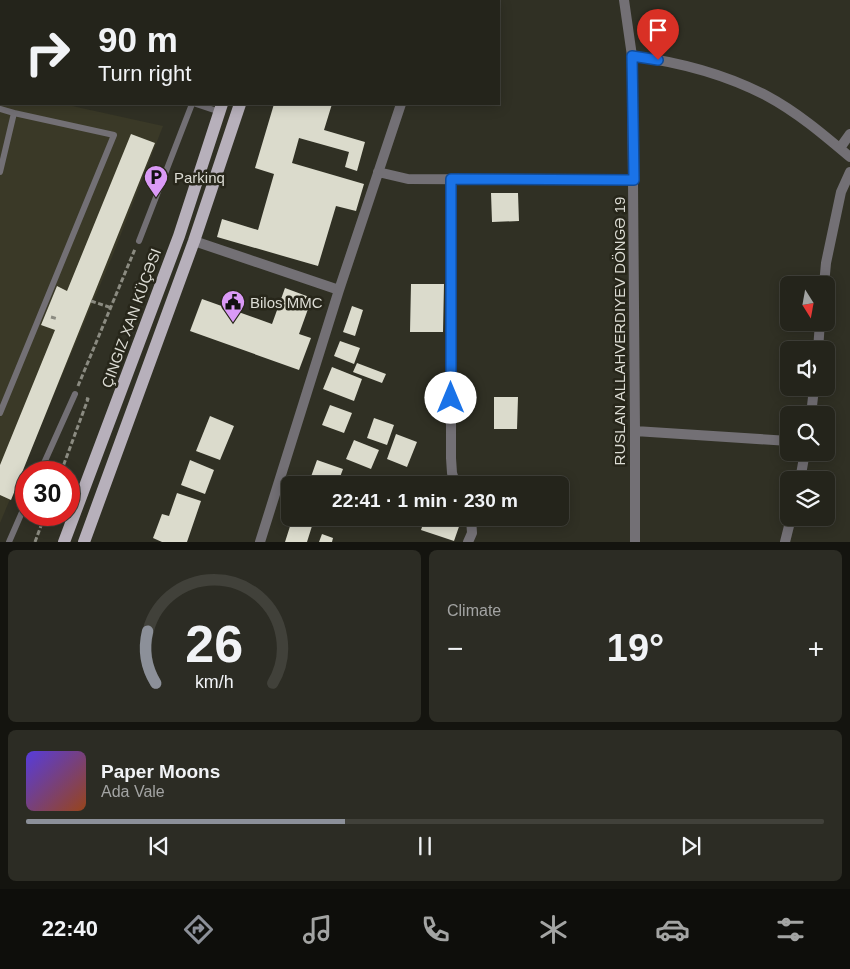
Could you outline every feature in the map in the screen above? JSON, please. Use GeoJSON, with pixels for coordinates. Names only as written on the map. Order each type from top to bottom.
{"type":"FeatureCollection","features":[{"type":"Feature","properties":{"kind":"main road"},"geometry":{"type":"LineString","coordinates":[[84,542],[194,241],[240,105]]}},
{"type":"Feature","properties":{"kind":"main road","name":"ÇINGIZ XAN KÜÇƏSI"},"geometry":{"type":"LineString","coordinates":[[64,542],[179,236],[221,108]]}},
{"type":"Feature","properties":{"kind":"street","name":"RUSLAN ALLAHVERDIYEV DÖNGƏ 19"},"geometry":{"type":"LineString","coordinates":[[624,0],[632,56],[634,542]]}},
{"type":"Feature","properties":{"kind":"street"},"geometry":{"type":"LineString","coordinates":[[632,56],[677,63],[724,78],[767,96],[800,117],[850,157]]}},
{"type":"Feature","properties":{"kind":"street"},"geometry":{"type":"LineString","coordinates":[[260,542],[339,290],[401,105]]}},
{"type":"Feature","properties":{"kind":"street"},"geometry":{"type":"LineString","coordinates":[[840,148],[850,134]]}},
{"type":"Feature","properties":{"kind":"street"},"geometry":{"type":"LineString","coordinates":[[378,172],[408,179],[634,180]]}},
{"type":"Feature","properties":{"kind":"street"},"geometry":{"type":"LineString","coordinates":[[825,276],[841,192],[850,172]]}},
{"type":"Feature","properties":{"kind":"street"},"geometry":{"type":"LineString","coordinates":[[451,179],[451,458],[453,476]]}},
{"type":"Feature","properties":{"kind":"street"},"geometry":{"type":"LineString","coordinates":[[194,241],[339,290]]}},
{"type":"Feature","properties":{"kind":"street"},"geometry":{"type":"LineString","coordinates":[[635,431],[780,440]]}},
{"type":"Feature","properties":{"kind":"street"},"geometry":{"type":"LineString","coordinates":[[468,542],[472,533],[472,526]]}},
{"type":"Feature","properties":{"kind":"street"},"geometry":{"type":"LineString","coordinates":[[785,542],[789,526]]}},
{"type":"Feature","properties":{"kind":"lane"},"geometry":{"type":"LineString","coordinates":[[139,241],[194,105]]}},
{"type":"Feature","properties":{"kind":"lane"},"geometry":{"type":"LineString","coordinates":[[201,105],[221,108]]}},
{"type":"Feature","properties":{"kind":"lane"},"geometry":{"type":"LineString","coordinates":[[0,109],[114,135],[0,413]]}},
{"type":"Feature","properties":{"kind":"lane"},"geometry":{"type":"LineString","coordinates":[[0,172],[14,113]]}},
{"type":"Feature","properties":{"kind":"lane"},"geometry":{"type":"LineString","coordinates":[[45,461],[75,394]]}},
{"type":"Feature","properties":{"kind":"lane"},"geometry":{"type":"LineString","coordinates":[[9,542],[16,526]]}},
{"type":"Feature","properties":{"kind":"path"},"geometry":{"type":"LineString","coordinates":[[65,461],[88,399],[75,394],[139,241]]}},
{"type":"Feature","properties":{"kind":"path"},"geometry":{"type":"LineString","coordinates":[[91,301],[112,308]]}},
{"type":"Feature","properties":{"kind":"path"},"geometry":{"type":"LineString","coordinates":[[35,542],[41,526]]}},
{"type":"Feature","properties":{"kind":"shaded area"},"geometry":{"type":"Polygon","coordinates":[[[0,105],[68,105],[163,126],[114,252],[26,461],[15,461],[15,487],[0,523],[0,105]]]}},
{"type":"Feature","properties":{"kind":"building"},"geometry":{"type":"Polygon","coordinates":[[[274,105],[332,105],[324,130],[365,142],[357,171],[345,167],[349,152],[299,138],[292,163],[364,184],[356,211],[336,206],[318,266],[217,237],[222,219],[258,230],[274,174],[255,168],[274,105]]]}},
{"type":"Feature","properties":{"kind":"building"},"geometry":{"type":"Polygon","coordinates":[[[131,134],[155,143],[27,461],[15,461],[15,490],[11,500],[0,495],[0,465],[55,330],[41,325],[57,286],[67,291],[131,134]]]}},
{"type":"Feature","properties":{"kind":"building"},"geometry":{"type":"Polygon","coordinates":[[[491,193],[518,193],[519,221],[492,222],[491,193]]]}},
{"type":"Feature","properties":{"kind":"building"},"geometry":{"type":"Polygon","coordinates":[[[411,284],[444,284],[443,332],[410,332],[411,284]]]}},
{"type":"Feature","properties":{"kind":"building"},"geometry":{"type":"Polygon","coordinates":[[[285,288],[312,298],[299,334],[311,338],[299,370],[190,331],[202,299],[272,324],[285,288]]]}},
{"type":"Feature","properties":{"kind":"building"},"geometry":{"type":"Polygon","coordinates":[[[352,306],[363,310],[355,336],[343,332],[352,306]]]}},
{"type":"Feature","properties":{"kind":"building"},"geometry":{"type":"Polygon","coordinates":[[[340,341],[360,348],[354,364],[334,356],[340,341]]]}},
{"type":"Feature","properties":{"kind":"building"},"geometry":{"type":"Polygon","coordinates":[[[357,363],[386,374],[382,383],[353,372],[357,363]]]}},
{"type":"Feature","properties":{"kind":"building"},"geometry":{"type":"Polygon","coordinates":[[[332,367],[362,379],[354,401],[323,389],[332,367]]]}},
{"type":"Feature","properties":{"kind":"building"},"geometry":{"type":"Polygon","coordinates":[[[494,397],[518,397],[517,429],[494,429],[494,397]]]}},
{"type":"Feature","properties":{"kind":"building"},"geometry":{"type":"Polygon","coordinates":[[[330,405],[352,413],[344,433],[322,425],[330,405]]]}},
{"type":"Feature","properties":{"kind":"building"},"geometry":{"type":"Polygon","coordinates":[[[210,416],[234,426],[220,460],[196,451],[210,416]]]}},
{"type":"Feature","properties":{"kind":"building"},"geometry":{"type":"Polygon","coordinates":[[[374,418],[394,425],[387,445],[367,438],[374,418]]]}},
{"type":"Feature","properties":{"kind":"building"},"geometry":{"type":"Polygon","coordinates":[[[396,434],[417,442],[407,467],[387,459],[396,434]]]}},
{"type":"Feature","properties":{"kind":"building"},"geometry":{"type":"Polygon","coordinates":[[[354,440],[379,450],[371,469],[346,459],[354,440]]]}},
{"type":"Feature","properties":{"kind":"building"},"geometry":{"type":"Polygon","coordinates":[[[190,460],[214,470],[205,494],[181,485],[190,460]]]}},
{"type":"Feature","properties":{"kind":"building"},"geometry":{"type":"Polygon","coordinates":[[[317,460],[343,469],[340,476],[311,476],[317,460]]]}},
{"type":"Feature","properties":{"kind":"building"},"geometry":{"type":"Polygon","coordinates":[[[177,493],[201,501],[187,542],[162,542],[153,538],[162,514],[169,516],[177,493]]]}},
{"type":"Feature","properties":{"kind":"building"},"geometry":{"type":"Polygon","coordinates":[[[290,526],[312,526],[307,542],[285,542],[290,526]]]}},
{"type":"Feature","properties":{"kind":"building"},"geometry":{"type":"Polygon","coordinates":[[[422,526],[459,526],[454,541],[421,530],[422,526]]]}},
{"type":"Feature","properties":{"kind":"building"},"geometry":{"type":"Polygon","coordinates":[[[322,534],[333,538],[332,542],[319,542],[322,534]]]}},
{"type":"Feature","properties":{"kind":"place","name":"Parkinq"},"geometry":{"type":"Point","coordinates":[156,198]}},
{"type":"Feature","properties":{"kind":"place","name":"Bilos MMC"},"geometry":{"type":"Point","coordinates":[233,323]}},
{"type":"Feature","properties":{"kind":"route"},"geometry":{"type":"LineString","coordinates":[[451,398],[451,179],[634,180],[632,56],[658,60]]}}]}
